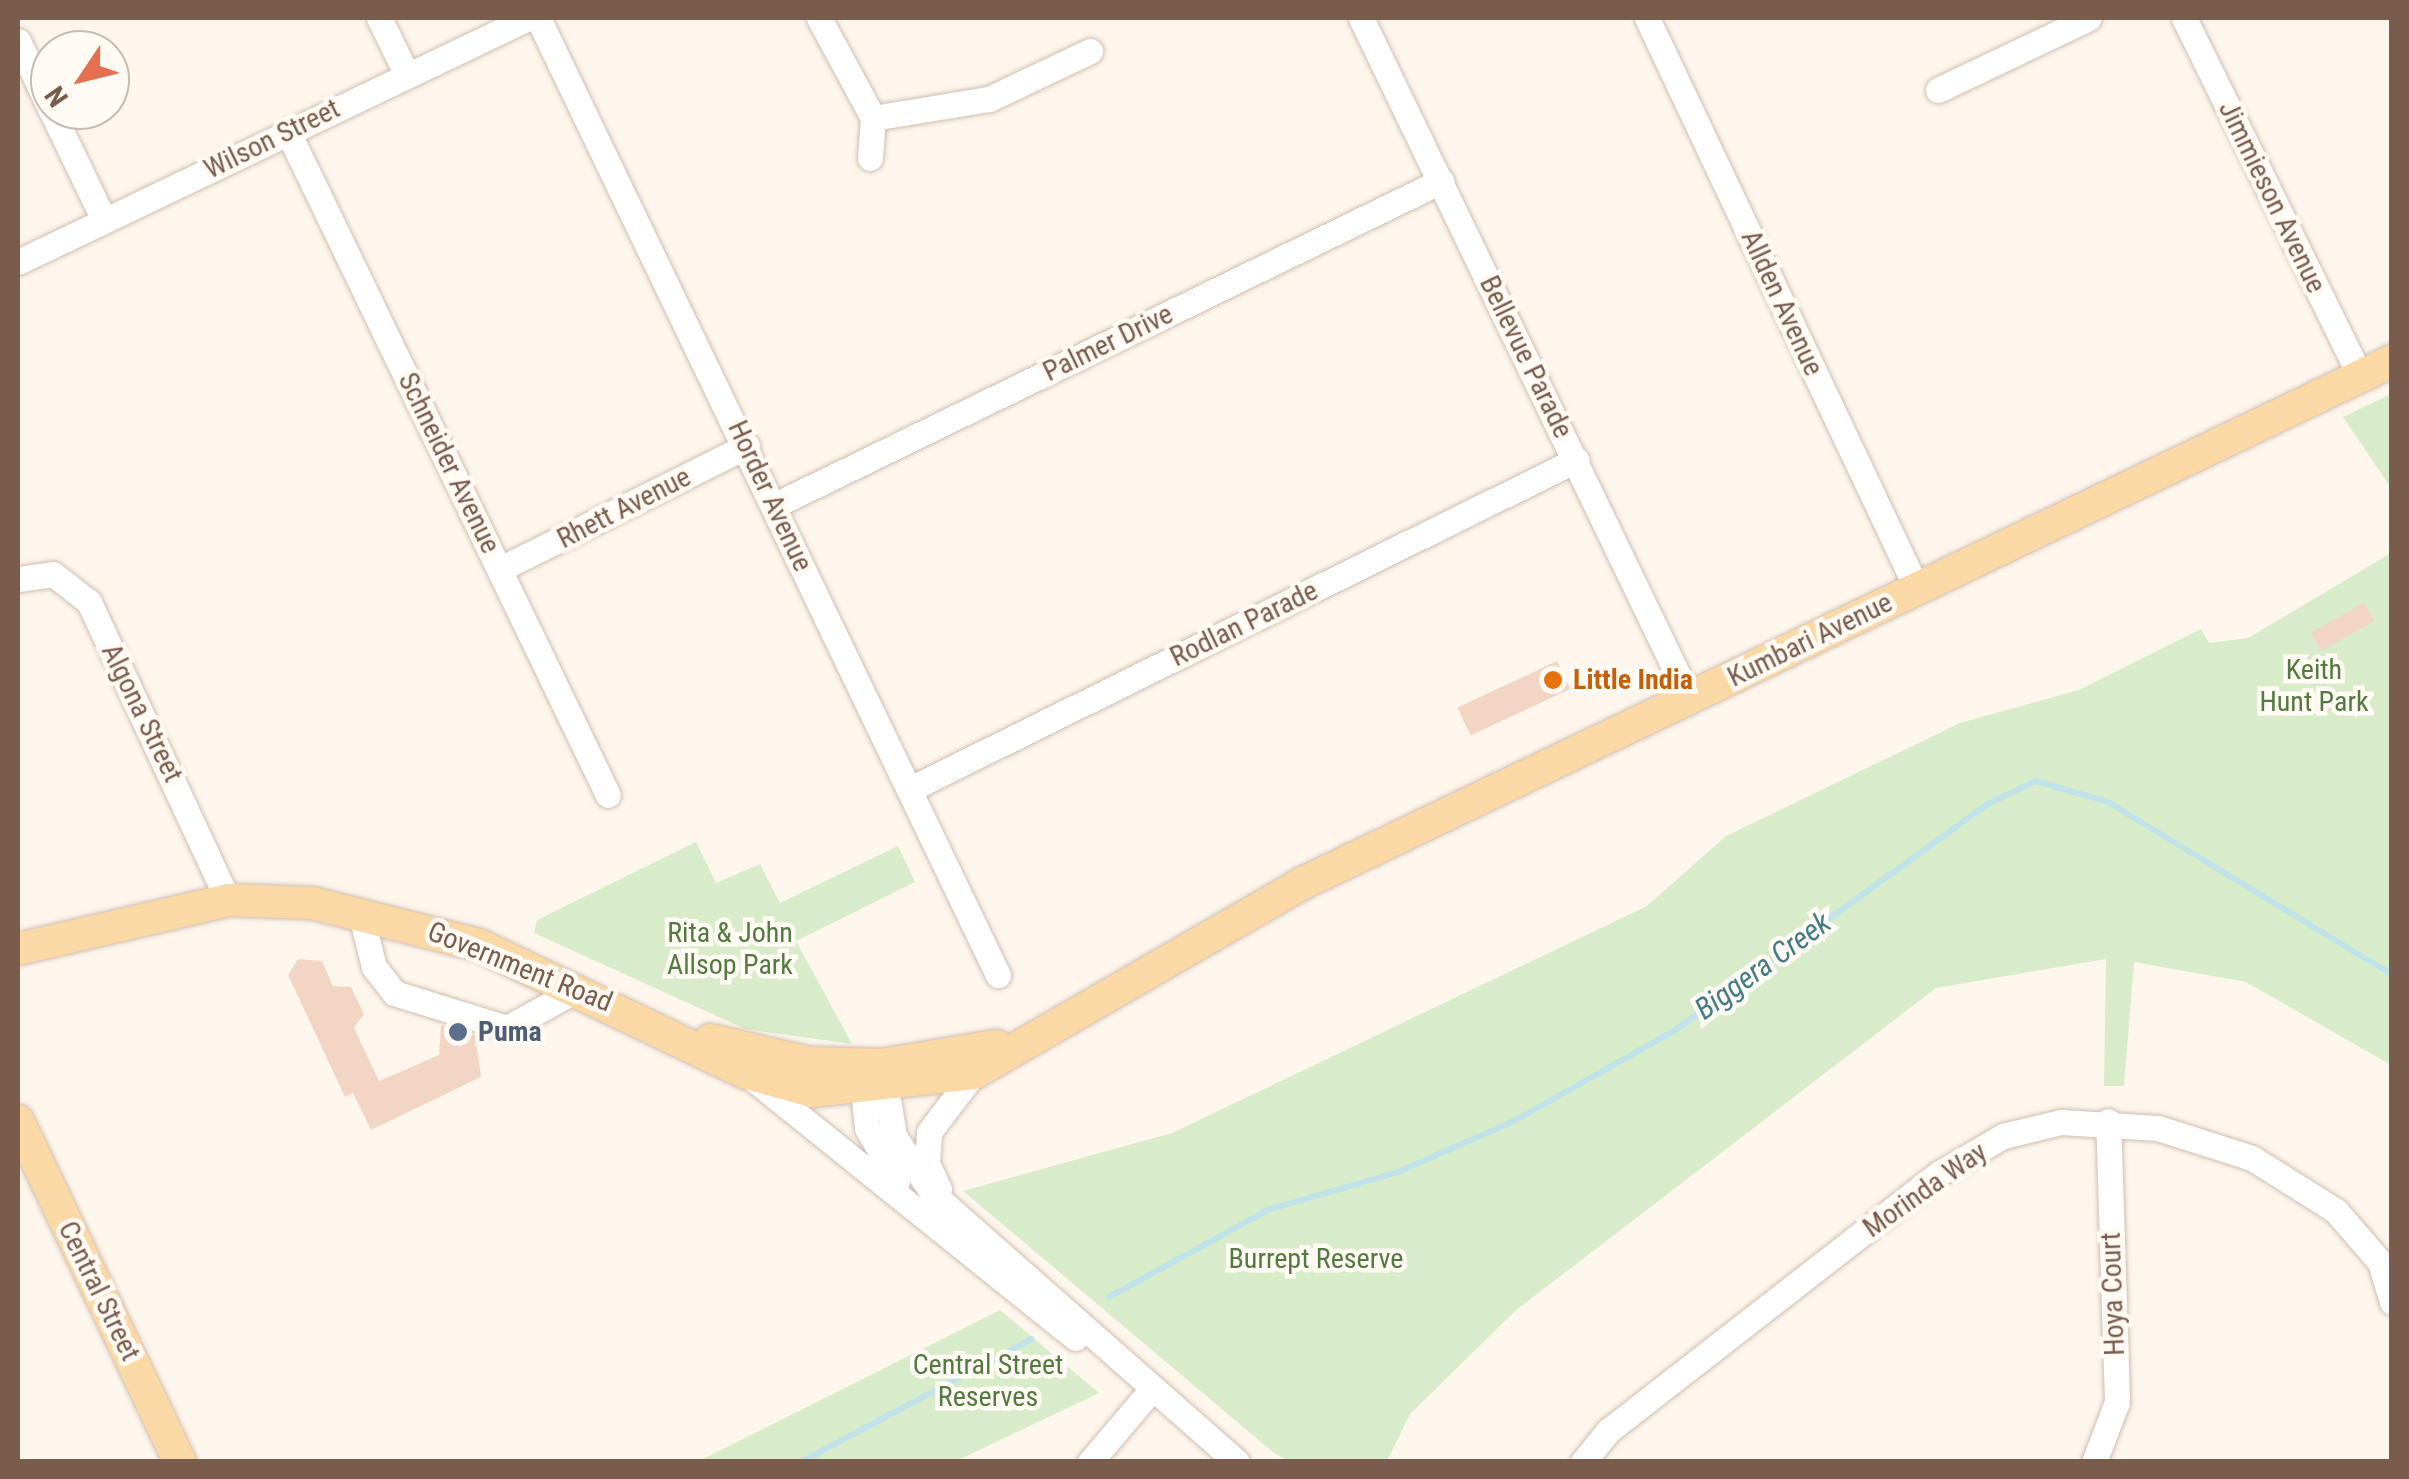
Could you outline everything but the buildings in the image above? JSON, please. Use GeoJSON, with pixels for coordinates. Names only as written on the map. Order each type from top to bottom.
{"type":"FeatureCollection","features":[{"type":"Feature","properties":{"kind":"main road","name":"Kumbari Avenue"},"geometry":{"type":"LineString","coordinates":[[873,1077],[974,1073],[1020,1040],[1301,884],[2392,362]]}},
{"type":"Feature","properties":{"kind":"main road","name":"Government Road"},"geometry":{"type":"LineString","coordinates":[[18,948],[228,900],[360,911],[479,945],[666,1029],[744,1072],[812,1090],[873,1077]]}},
{"type":"Feature","properties":{"kind":"main road","name":"Government Road"},"geometry":{"type":"LineString","coordinates":[[666,1029],[873,1077]]}},
{"type":"Feature","properties":{"kind":"main road","name":"Kumbari Avenue"},"geometry":{"type":"LineString","coordinates":[[873,1077],[1020,1040]]}},
{"type":"Feature","properties":{"kind":"main road","name":"Central Street"},"geometry":{"type":"LineString","coordinates":[[18,1122],[180,1462]]}},
{"type":"Feature","properties":{"kind":"street"},"geometry":{"type":"LineString","coordinates":[[380,18],[407,75]]}},
{"type":"Feature","properties":{"kind":"street","name":"Wilson Street"},"geometry":{"type":"LineString","coordinates":[[18,262],[528,18]]}},
{"type":"Feature","properties":{"kind":"street","name":"Horder Avenue"},"geometry":{"type":"LineString","coordinates":[[538,18],[912,788],[998,976]]}},
{"type":"Feature","properties":{"kind":"street"},"geometry":{"type":"LineString","coordinates":[[819,18],[873,118],[870,158]]}},
{"type":"Feature","properties":{"kind":"street","name":"Bellevue Parade"},"geometry":{"type":"LineString","coordinates":[[1361,18],[1688,698]]}},
{"type":"Feature","properties":{"kind":"street","name":"Allden Avenue"},"geometry":{"type":"LineString","coordinates":[[1647,18],[1916,588]]}},
{"type":"Feature","properties":{"kind":"street"},"geometry":{"type":"LineString","coordinates":[[1938,90],[2090,18]]}},
{"type":"Feature","properties":{"kind":"street","name":"Jimmieson Avenue"},"geometry":{"type":"LineString","coordinates":[[2184,18],[2360,376]]}},
{"type":"Feature","properties":{"kind":"street"},"geometry":{"type":"LineString","coordinates":[[18,40],[30,66]]}},
{"type":"Feature","properties":{"kind":"street"},"geometry":{"type":"LineString","coordinates":[[873,118],[989,99],[1090,50]]}},
{"type":"Feature","properties":{"kind":"street"},"geometry":{"type":"LineString","coordinates":[[60,130],[104,220]]}},
{"type":"Feature","properties":{"kind":"street","name":"Schneider Avenue"},"geometry":{"type":"LineString","coordinates":[[288,132],[608,795]]}},
{"type":"Feature","properties":{"kind":"street","name":"Palmer Drive"},"geometry":{"type":"LineString","coordinates":[[774,506],[1441,181]]}},
{"type":"Feature","properties":{"kind":"street","name":"Rhett Avenue"},"geometry":{"type":"LineString","coordinates":[[500,570],[747,446]]}},
{"type":"Feature","properties":{"kind":"street","name":"Rodlan Parade"},"geometry":{"type":"LineString","coordinates":[[912,788],[1576,460]]}},
{"type":"Feature","properties":{"kind":"street","name":"Algona Street"},"geometry":{"type":"LineString","coordinates":[[18,580],[53,574],[89,602],[228,900]]}},
{"type":"Feature","properties":{"kind":"street"},"geometry":{"type":"LineString","coordinates":[[360,911],[374,967],[394,993],[507,1028],[578,988]]}},
{"type":"Feature","properties":{"kind":"street","name":"Government Road"},"geometry":{"type":"LineString","coordinates":[[744,1072],[950,1221],[1237,1462]]}},
{"type":"Feature","properties":{"kind":"street","name":"Government Road"},"geometry":{"type":"LineString","coordinates":[[950,1221],[927,1164],[929,1132],[974,1073]]}},
{"type":"Feature","properties":{"kind":"street","name":"Government Road"},"geometry":{"type":"LineString","coordinates":[[873,1077],[906,1163],[950,1221]]}},
{"type":"Feature","properties":{"kind":"street","name":"Morinda Way"},"geometry":{"type":"LineString","coordinates":[[1583,1462],[1608,1431],[1940,1173],[2003,1136],[2108,1121],[2252,1158],[2336,1211],[2380,1262],[2392,1302]]}},
{"type":"Feature","properties":{"kind":"street","name":"Hoya Court"},"geometry":{"type":"LineString","coordinates":[[2094,1462],[2117,1402],[2108,1121]]}},
{"type":"Feature","properties":{"kind":"street"},"geometry":{"type":"LineString","coordinates":[[1090,1462],[1151,1390]]}},
{"type":"Feature","properties":{"kind":"green space"},"geometry":{"type":"Polygon","coordinates":[[[2391,394],[2391,488],[2343,417],[2391,394]]]}},
{"type":"Feature","properties":{"kind":"green space","name":"Burrept Reserve"},"geometry":{"type":"Polygon","coordinates":[[[2391,553],[2391,1065],[2246,982],[2134,962],[2124,1086],[2104,1086],[2106,959],[1936,988],[1515,1311],[1410,1414],[1387,1461],[1288,1461],[1273,1452],[963,1191],[1172,1133],[1647,906],[1726,836],[1960,723],[2079,690],[2201,629],[2209,643],[2248,638],[2391,553]]]}},
{"type":"Feature","properties":{"kind":"green space","name":"Rita & John Allsop Park"},"geometry":{"type":"Polygon","coordinates":[[[696,842],[716,883],[760,864],[780,903],[898,846],[915,882],[796,941],[852,1044],[745,1029],[534,933],[537,920],[696,842]]]}},
{"type":"Feature","properties":{"kind":"green space","name":"Central Street Reserves"},"geometry":{"type":"Polygon","coordinates":[[[1000,1310],[1099,1393],[956,1461],[699,1461],[1000,1310]]]}},
{"type":"Feature","properties":{"kind":"waterway","name":"Biggera Creek"},"geometry":{"type":"LineString","coordinates":[[1109,1297],[1270,1209],[1398,1172],[1514,1121],[1674,1031],[1986,805],[2035,781],[2108,802],[2392,975]]}},
{"type":"Feature","properties":{"kind":"waterway","name":"Biggera Creek"},"geometry":{"type":"LineString","coordinates":[[801,1462],[1031,1339]]}},
{"type":"Feature","properties":{"kind":"place","name":"Little India"},"geometry":{"type":"Point","coordinates":[1553,680]}},
{"type":"Feature","properties":{"kind":"place","name":"Puma"},"geometry":{"type":"Point","coordinates":[458,1032]}},
{"type":"Feature","properties":{"kind":"park label","name":"Keith Hunt Park"},"geometry":{"type":"Point","coordinates":[2314,686]}}]}
